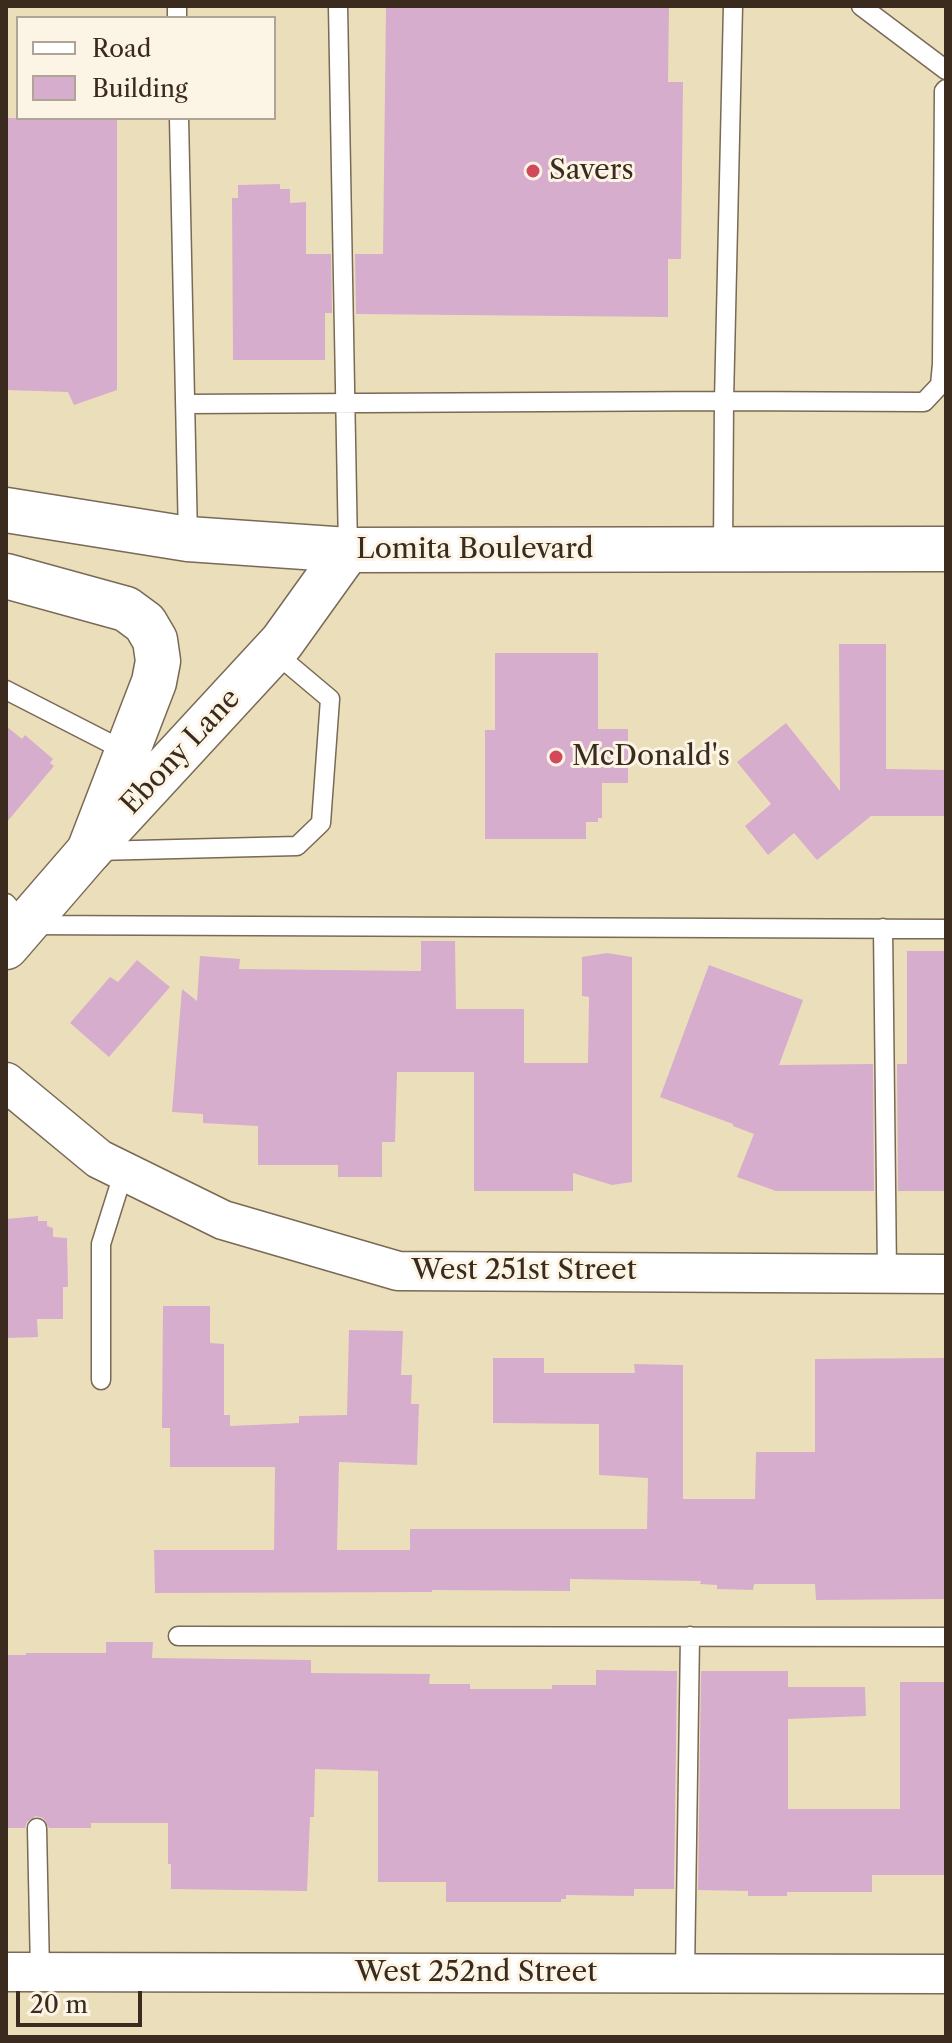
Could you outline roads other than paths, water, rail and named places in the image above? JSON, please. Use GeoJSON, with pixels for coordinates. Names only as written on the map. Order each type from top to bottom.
{"type":"FeatureCollection","features":[{"type":"Feature","properties":{"kind":"main road","name":"Lomita Boulevard"},"geometry":{"type":"LineString","coordinates":[[6,510],[188,539],[348,550],[946,549]]}},
{"type":"Feature","properties":{"kind":"main road","name":"Ebony Lane"},"geometry":{"type":"LineString","coordinates":[[12,925],[89,851],[282,642],[348,550]]}},
{"type":"Feature","properties":{"kind":"main road"},"geometry":{"type":"LineString","coordinates":[[6,576],[126,609],[145,623],[155,640],[158,661],[154,682],[89,851]]}},
{"type":"Feature","properties":{"kind":"street","name":"West 251st Street"},"geometry":{"type":"LineString","coordinates":[[6,1082],[99,1159],[223,1220],[398,1271],[946,1274]]}},
{"type":"Feature","properties":{"kind":"street","name":"West 252nd Street"},"geometry":{"type":"LineString","coordinates":[[23,1972],[946,1974]]}},
{"type":"Feature","properties":{"kind":"lane"},"geometry":{"type":"LineString","coordinates":[[338,6],[348,550]]}},
{"type":"Feature","properties":{"kind":"lane"},"geometry":{"type":"LineString","coordinates":[[723,550],[733,6]]}},
{"type":"Feature","properties":{"kind":"lane"},"geometry":{"type":"LineString","coordinates":[[861,6],[946,70]]}},
{"type":"Feature","properties":{"kind":"lane"},"geometry":{"type":"LineString","coordinates":[[185,404],[924,402],[940,385],[946,89]]}},
{"type":"Feature","properties":{"kind":"lane"},"geometry":{"type":"LineString","coordinates":[[179,120],[188,539]]}},
{"type":"Feature","properties":{"kind":"lane"},"geometry":{"type":"LineString","coordinates":[[89,851],[297,846],[321,823],[330,699],[273,651]]}},
{"type":"Feature","properties":{"kind":"lane"},"geometry":{"type":"LineString","coordinates":[[6,690],[127,752]]}},
{"type":"Feature","properties":{"kind":"lane"},"geometry":{"type":"LineString","coordinates":[[12,925],[946,929]]}},
{"type":"Feature","properties":{"kind":"lane"},"geometry":{"type":"LineString","coordinates":[[883,928],[887,1273]]}},
{"type":"Feature","properties":{"kind":"lane"},"geometry":{"type":"LineString","coordinates":[[101,1380],[101,1244],[124,1171]]}},
{"type":"Feature","properties":{"kind":"lane"},"geometry":{"type":"LineString","coordinates":[[178,1636],[946,1637]]}},
{"type":"Feature","properties":{"kind":"lane"},"geometry":{"type":"LineString","coordinates":[[685,1974],[690,1636]]}},
{"type":"Feature","properties":{"kind":"lane"},"geometry":{"type":"LineString","coordinates":[[23,1972],[37,1828]]}},
{"type":"Feature","properties":{"kind":"place","name":"Savers"},"geometry":{"type":"Point","coordinates":[533,171]}},
{"type":"Feature","properties":{"kind":"place","name":"McDonald's"},"geometry":{"type":"Point","coordinates":[556,757]}}]}
